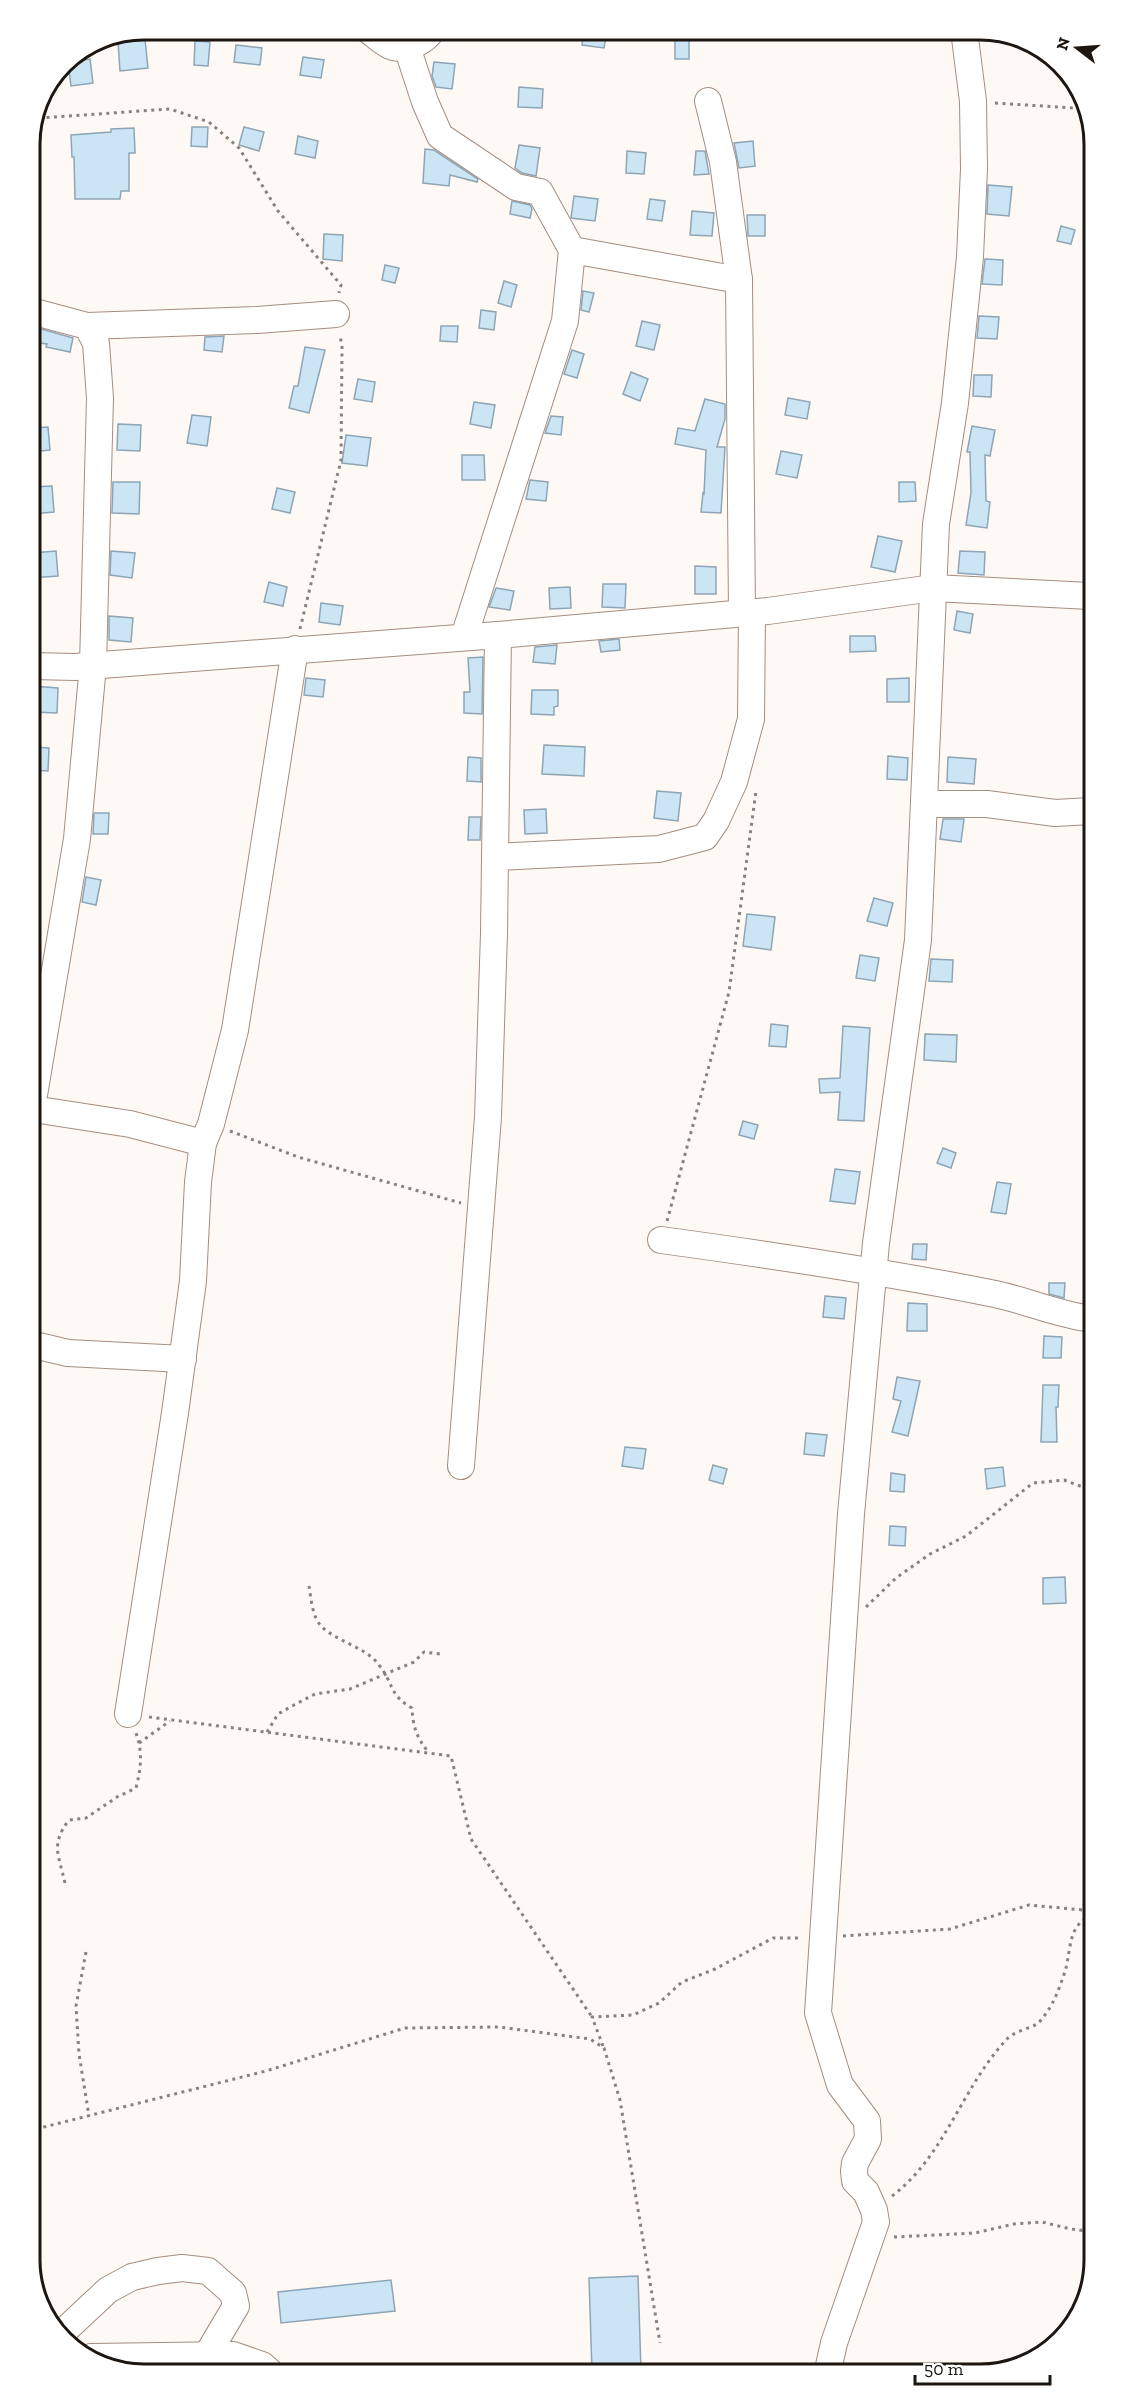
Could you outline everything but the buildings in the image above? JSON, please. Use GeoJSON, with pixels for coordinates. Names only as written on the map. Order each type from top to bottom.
{"type":"FeatureCollection","features":[{"type":"Feature","properties":{"kind":"street"},"geometry":{"type":"LineString","coordinates":[[382,40],[391,47],[407,47],[422,40]]}},
{"type":"Feature","properties":{"kind":"street"},"geometry":{"type":"LineString","coordinates":[[829,2364],[834,2343],[876,2222],[874,2210],[866,2192],[855,2181],[854,2171],[855,2163],[868,2139],[867,2121],[840,2085],[818,2013],[851,1514],[873,1272],[918,940],[936,524],[956,403],[970,257],[974,169],[973,101],[965,41]]}},
{"type":"Feature","properties":{"kind":"street"},"geometry":{"type":"LineString","coordinates":[[407,47],[425,102],[440,136],[516,187],[540,192],[572,250],[565,321],[464,637]]}},
{"type":"Feature","properties":{"kind":"street"},"geometry":{"type":"LineString","coordinates":[[495,856],[659,849],[705,837],[716,821],[734,782],[751,719],[739,280],[723,162],[708,101]]}},
{"type":"Feature","properties":{"kind":"street"},"geometry":{"type":"LineString","coordinates":[[572,250],[739,280]]}},
{"type":"Feature","properties":{"kind":"street"},"geometry":{"type":"LineString","coordinates":[[41,314],[87,326],[257,320],[336,314]]}},
{"type":"Feature","properties":{"kind":"street"},"geometry":{"type":"LineString","coordinates":[[41,1056],[77,839],[93,665],[100,398],[96,343],[87,326]]}},
{"type":"Feature","properties":{"kind":"street"},"geometry":{"type":"LineString","coordinates":[[41,666],[93,665],[498,635],[747,613],[933,588],[1084,596]]}},
{"type":"Feature","properties":{"kind":"street"},"geometry":{"type":"LineString","coordinates":[[461,1466],[488,1117],[498,635]]}},
{"type":"Feature","properties":{"kind":"street"},"geometry":{"type":"LineString","coordinates":[[128,1714],[194,1281],[198,1182],[207,1134],[237,1019],[296,649]]}},
{"type":"Feature","properties":{"kind":"street"},"geometry":{"type":"LineString","coordinates":[[924,804],[987,804],[1055,813],[1084,811]]}},
{"type":"Feature","properties":{"kind":"street"},"geometry":{"type":"LineString","coordinates":[[41,1110],[207,1134]]}},
{"type":"Feature","properties":{"kind":"street"},"geometry":{"type":"LineString","coordinates":[[661,1240],[873,1272],[993,1293],[1059,1314],[1084,1318]]}},
{"type":"Feature","properties":{"kind":"street"},"geometry":{"type":"LineString","coordinates":[[40,1347],[68,1353],[183,1359]]}},
{"type":"Feature","properties":{"kind":"street"},"geometry":{"type":"LineString","coordinates":[[66,2329],[108,2290],[132,2277],[182,2268],[208,2271],[234,2293],[236,2306],[207,2355]]}},
{"type":"Feature","properties":{"kind":"street"},"geometry":{"type":"LineString","coordinates":[[106,2357],[233,2355],[259,2364]]}},
{"type":"Feature","properties":{"kind":"path"},"geometry":{"type":"LineString","coordinates":[[973,101],[1078,108]]}},
{"type":"Feature","properties":{"kind":"path"},"geometry":{"type":"LineString","coordinates":[[661,1240],[729,992],[756,791],[742,753]]}},
{"type":"Feature","properties":{"kind":"path"},"geometry":{"type":"LineString","coordinates":[[207,1134],[480,1208]]}},
{"type":"Feature","properties":{"kind":"path"},"geometry":{"type":"LineString","coordinates":[[843,1629],[896,1578],[930,1554],[966,1536],[1033,1483],[1064,1480],[1084,1488]]}},
{"type":"Feature","properties":{"kind":"path"},"geometry":{"type":"LineString","coordinates":[[309,1586],[315,1615],[321,1626],[372,1657],[380,1665],[398,1701],[412,1708],[413,1727],[429,1753]]}},
{"type":"Feature","properties":{"kind":"path"},"geometry":{"type":"LineString","coordinates":[[267,1732],[278,1714],[315,1694],[350,1689],[414,1662],[424,1652],[440,1654]]}},
{"type":"Feature","properties":{"kind":"path"},"geometry":{"type":"LineString","coordinates":[[65,1883],[57,1846],[58,1834],[69,1820],[86,1818],[117,1797],[136,1788],[142,1764],[139,1743],[128,1714],[451,1756],[471,1839],[592,2017],[604,2048],[620,2100],[660,2343]]}},
{"type":"Feature","properties":{"kind":"path"},"geometry":{"type":"LineString","coordinates":[[139,1743],[171,1720]]}},
{"type":"Feature","properties":{"kind":"path"},"geometry":{"type":"LineString","coordinates":[[592,2017],[633,2015],[659,2003],[682,1982],[716,1969],[773,1938],[823,1938],[950,1929],[1029,1905],[1084,1910]]}},
{"type":"Feature","properties":{"kind":"path"},"geometry":{"type":"LineString","coordinates":[[874,2210],[909,2183],[953,2123],[984,2070],[1010,2037],[1038,2023],[1053,2002],[1066,1969],[1075,1928],[1084,1919]]}},
{"type":"Feature","properties":{"kind":"path"},"geometry":{"type":"LineString","coordinates":[[86,1952],[76,2006],[79,2054],[89,2116]]}},
{"type":"Feature","properties":{"kind":"path"},"geometry":{"type":"LineString","coordinates":[[40,2128],[266,2071],[405,2028],[499,2027],[590,2039],[604,2048]]}},
{"type":"Feature","properties":{"kind":"path"},"geometry":{"type":"LineString","coordinates":[[869,2240],[975,2233],[1014,2224],[1042,2222],[1084,2231]]}}]}
